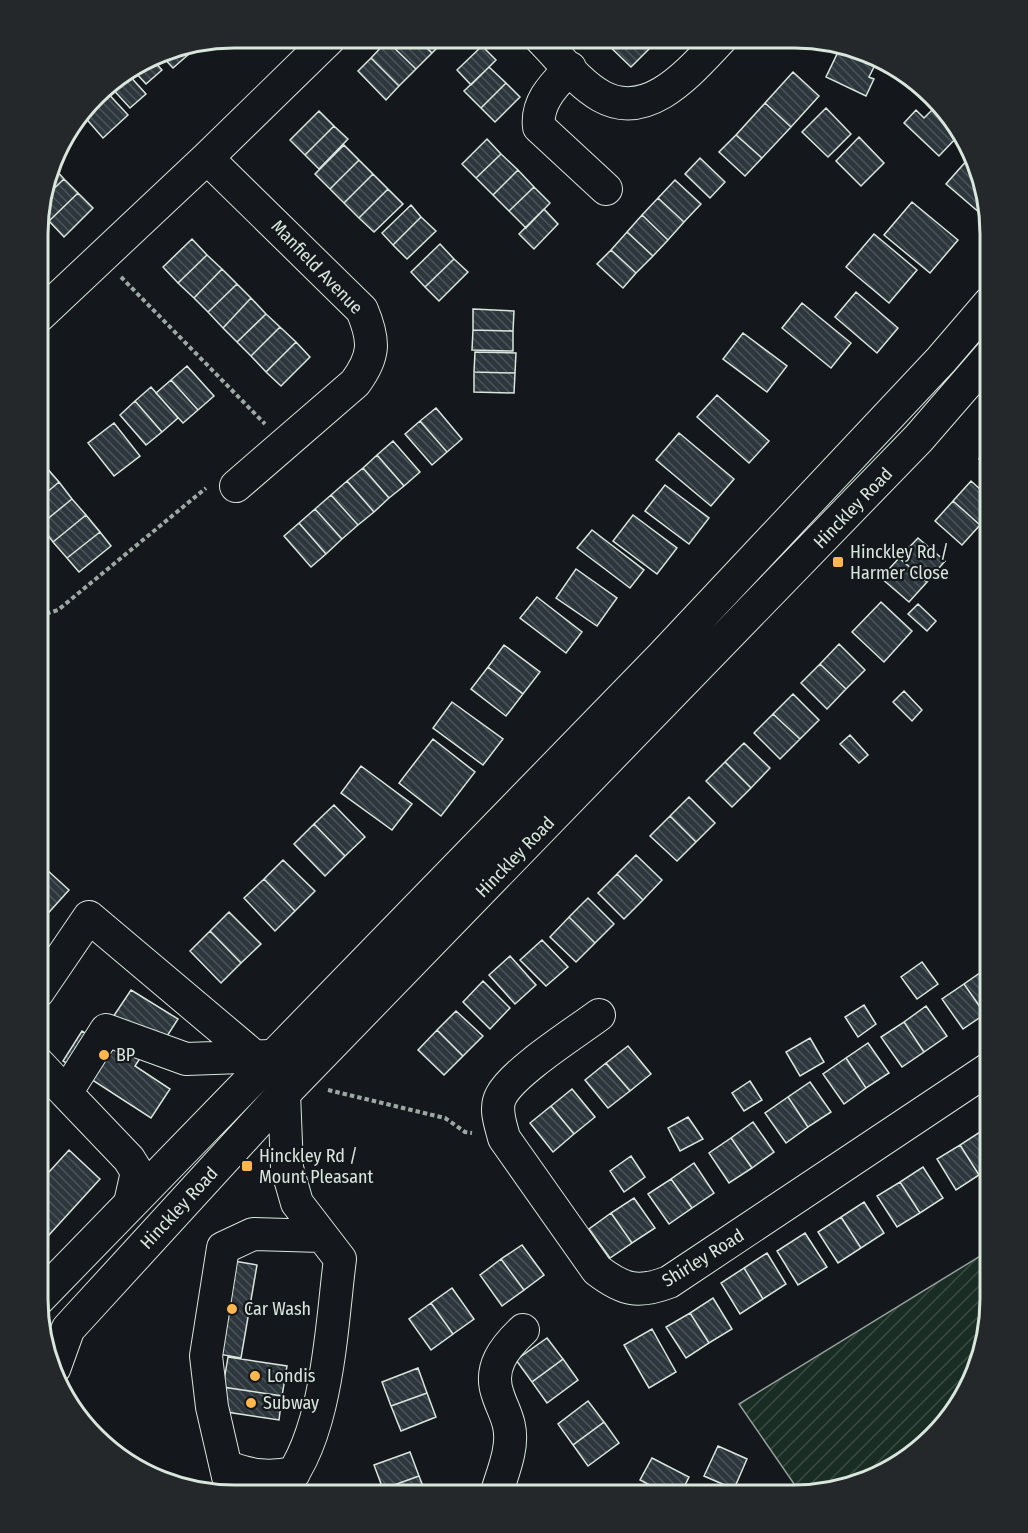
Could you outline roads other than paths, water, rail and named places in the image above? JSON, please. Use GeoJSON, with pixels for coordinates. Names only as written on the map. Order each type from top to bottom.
{"type":"FeatureCollection","features":[{"type":"Feature","properties":{"kind":"highway","name":"Hinckley Road"},"geometry":{"type":"LineString","coordinates":[[48,1289],[130,1203],[263,1056],[662,657],[941,360],[980,315]]}},
{"type":"Feature","properties":{"kind":"highway","name":"Hinckley Road"},"geometry":{"type":"LineString","coordinates":[[56,1352],[68,1329],[296,1082],[919,438],[980,368]]}},
{"type":"Feature","properties":{"kind":"street"},"geometry":{"type":"LineString","coordinates":[[48,304],[207,158],[320,48]]}},
{"type":"Feature","properties":{"kind":"street"},"geometry":{"type":"LineString","coordinates":[[550,48],[602,97],[618,102],[639,100],[660,94],[680,82],[712,48]]}},
{"type":"Feature","properties":{"kind":"street"},"geometry":{"type":"LineString","coordinates":[[570,68],[542,103],[537,116],[539,127],[606,189]]}},
{"type":"Feature","properties":{"kind":"street","name":"Manfield Avenue"},"geometry":{"type":"LineString","coordinates":[[207,158],[362,310],[369,328],[372,346],[368,366],[355,383],[236,486]]}},
{"type":"Feature","properties":{"kind":"street"},"geometry":{"type":"LineString","coordinates":[[48,977],[89,917],[263,1056]]}},
{"type":"Feature","properties":{"kind":"street","name":"Shirley Road"},"geometry":{"type":"LineString","coordinates":[[599,1015],[514,1080],[500,1097],[498,1113],[504,1138],[597,1270],[613,1283],[628,1289],[650,1290],[669,1282],[980,1075]]}},
{"type":"Feature","properties":{"kind":"street"},"geometry":{"type":"LineString","coordinates":[[66,1093],[106,1030],[186,1059],[263,1056]]}},
{"type":"Feature","properties":{"kind":"street"},"geometry":{"type":"LineString","coordinates":[[48,1074],[129,1159],[136,1172],[130,1203]]}},
{"type":"Feature","properties":{"kind":"street"},"geometry":{"type":"LineString","coordinates":[[296,1082],[287,1168],[297,1203],[340,1259],[326,1366],[315,1425],[285,1484],[272,1478],[254,1476],[230,1481],[212,1407],[206,1356],[223,1248],[252,1234],[321,1236]]}},
{"type":"Feature","properties":{"kind":"street"},"geometry":{"type":"LineString","coordinates":[[499,1485],[510,1441],[509,1426],[494,1378],[497,1361],[506,1345],[523,1330]]}},
{"type":"Feature","properties":{"kind":"place","name":"Hinckley Rd / Harmer Close"},"geometry":{"type":"Point","coordinates":[838,562]}},
{"type":"Feature","properties":{"kind":"place","name":"BP"},"geometry":{"type":"Point","coordinates":[104,1055]}},
{"type":"Feature","properties":{"kind":"place","name":"Hinckley Rd / Mount Pleasant"},"geometry":{"type":"Point","coordinates":[247,1166]}},
{"type":"Feature","properties":{"kind":"place","name":"Car Wash"},"geometry":{"type":"Point","coordinates":[232,1309]}},
{"type":"Feature","properties":{"kind":"place","name":"Londis"},"geometry":{"type":"Point","coordinates":[255,1376]}},
{"type":"Feature","properties":{"kind":"place","name":"Subway"},"geometry":{"type":"Point","coordinates":[251,1403]}}]}
